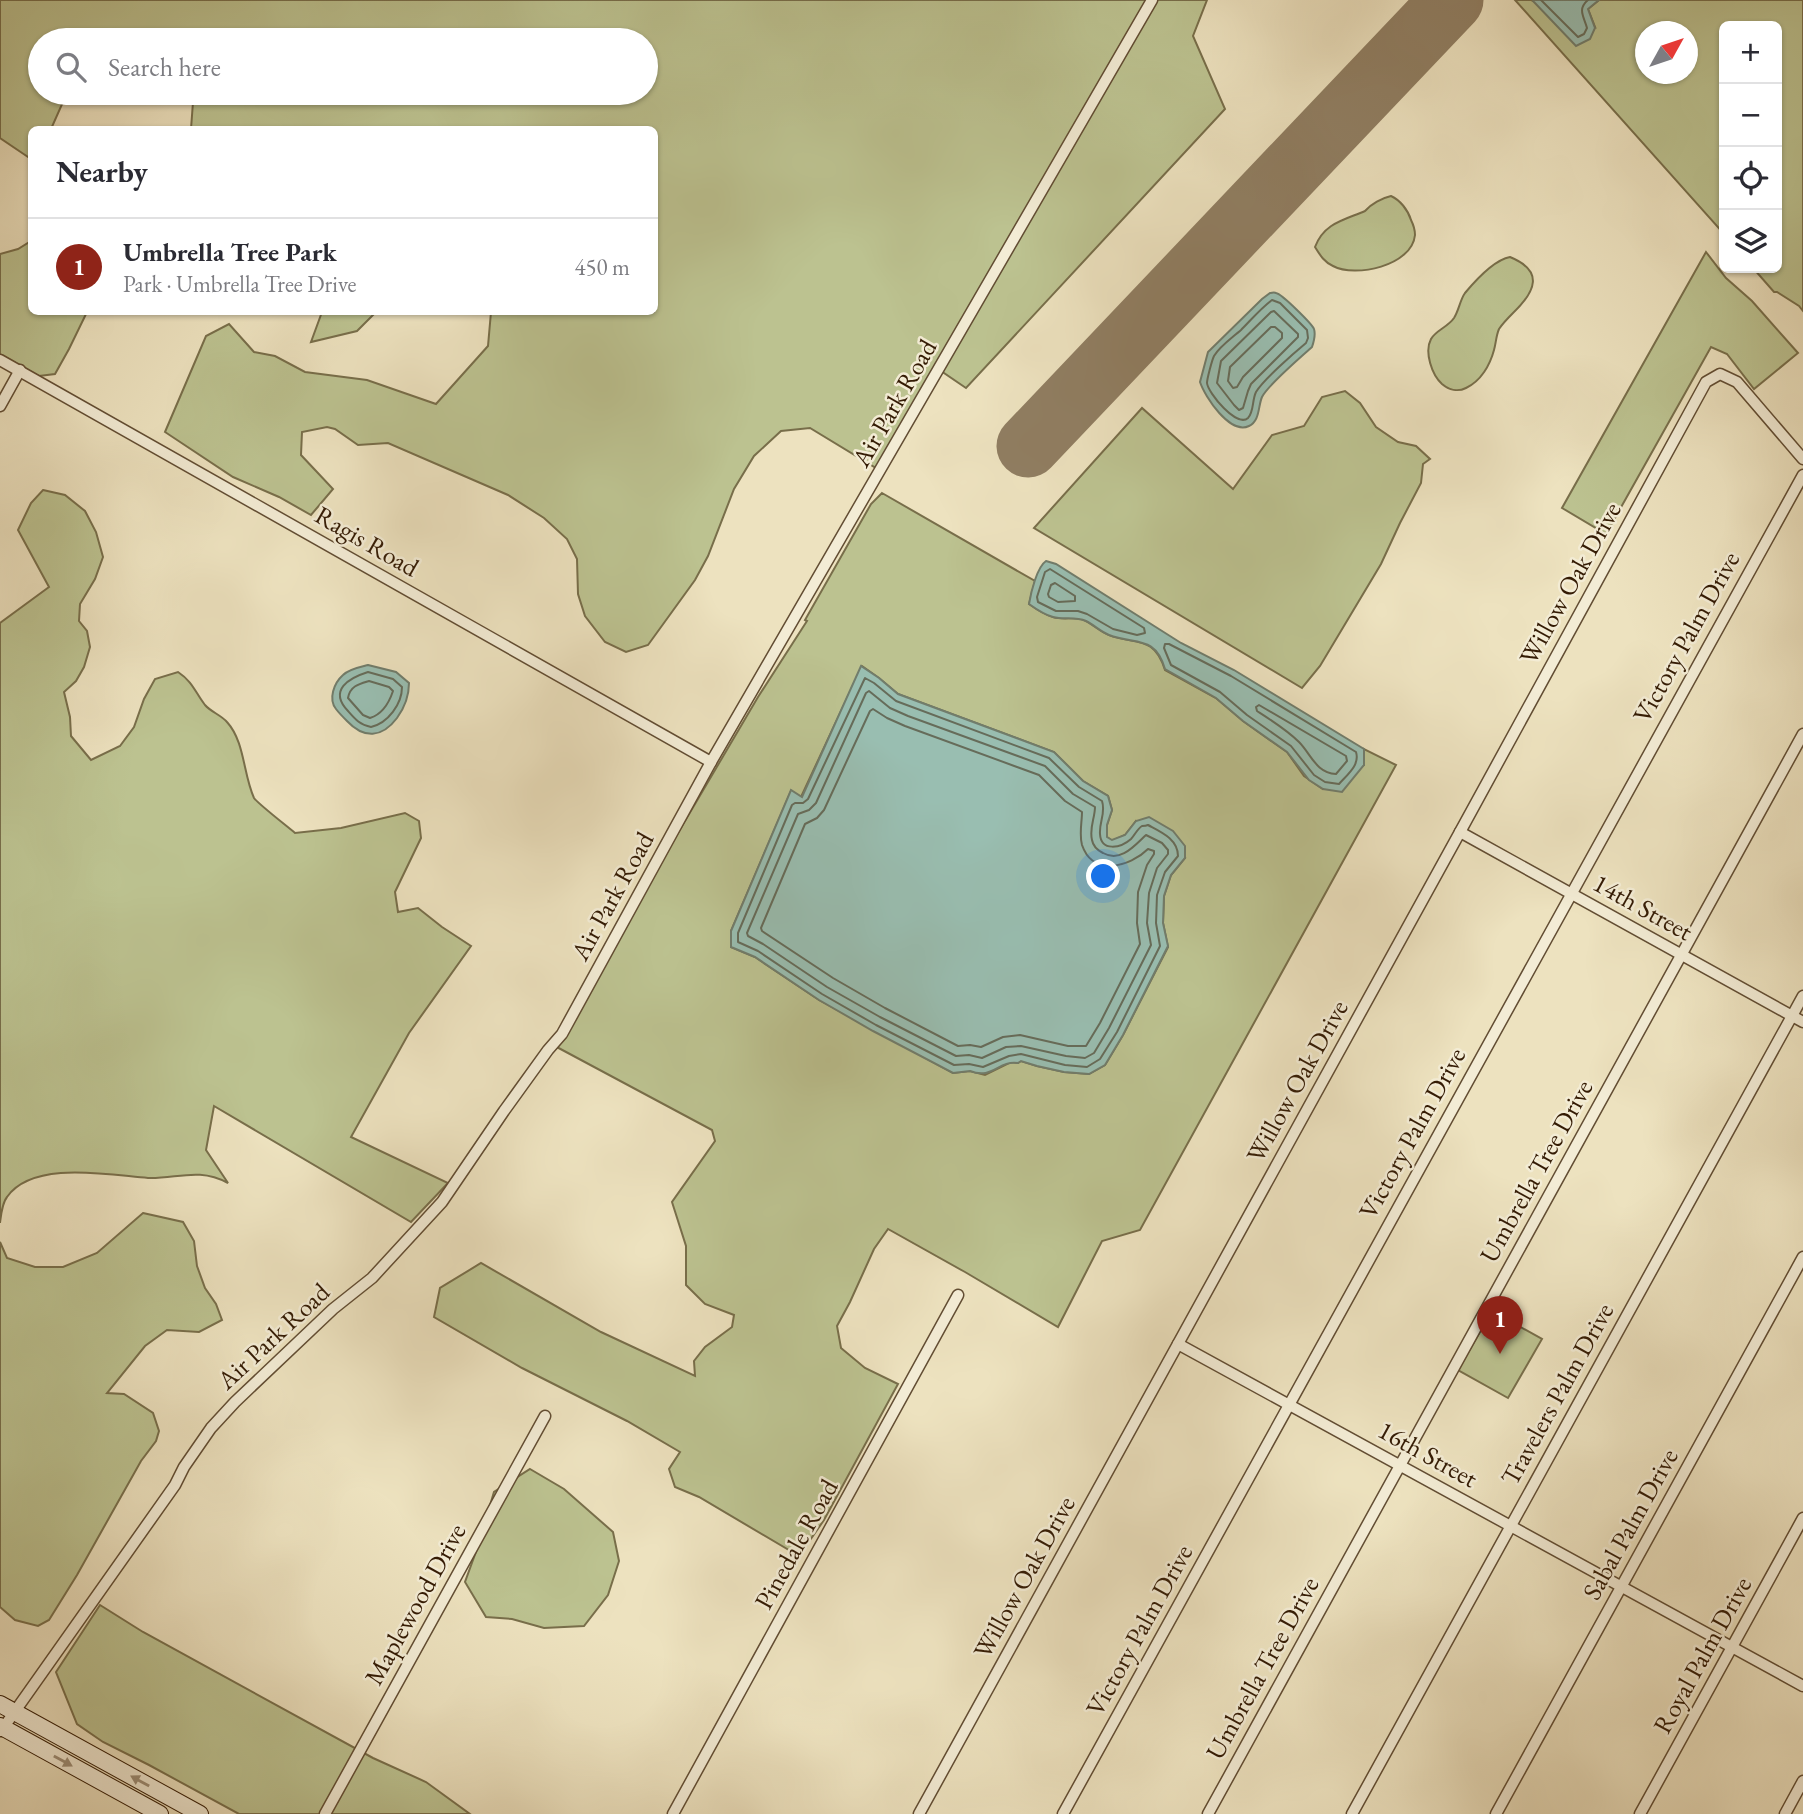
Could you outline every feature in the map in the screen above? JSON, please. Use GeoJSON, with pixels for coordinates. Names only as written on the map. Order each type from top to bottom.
{"type":"FeatureCollection","features":[{"type":"Feature","properties":{"kind":"main road"},"geometry":{"type":"LineString","coordinates":[[0,1704],[200,1814]]}},
{"type":"Feature","properties":{"kind":"main road"},"geometry":{"type":"LineString","coordinates":[[1,1728],[160,1814]]}},
{"type":"Feature","properties":{"kind":"street","name":"Air Park Road"},"geometry":{"type":"LineString","coordinates":[[1,1728],[175,1485],[184,1467],[211,1429],[234,1402],[324,1318],[372,1278],[442,1202],[510,1103],[562,1034],[711,762],[1152,0]]}},
{"type":"Feature","properties":{"kind":"street","name":"Ragis Road"},"geometry":{"type":"LineString","coordinates":[[0,360],[711,762]]}},
{"type":"Feature","properties":{"kind":"street"},"geometry":{"type":"LineString","coordinates":[[0,406],[20,370]]}},
{"type":"Feature","properties":{"kind":"street","name":"Willow Oak Drive"},"geometry":{"type":"LineString","coordinates":[[919,1814],[1706,382],[1720,374],[1737,382],[1803,460]]}},
{"type":"Feature","properties":{"kind":"street","name":"Victory Palm Drive"},"geometry":{"type":"LineString","coordinates":[[1063,1814],[1803,475]]}},
{"type":"Feature","properties":{"kind":"street","name":"Umbrella Tree Drive"},"geometry":{"type":"LineString","coordinates":[[1208,1814],[1803,734]]}},
{"type":"Feature","properties":{"kind":"street","name":"14th Street"},"geometry":{"type":"LineString","coordinates":[[1460,832],[1803,1022]]}},
{"type":"Feature","properties":{"kind":"street","name":"Travelers Palm Drive"},"geometry":{"type":"LineString","coordinates":[[1352,1814],[1803,996]]}},
{"type":"Feature","properties":{"kind":"street","name":"Sabal Palm Drive"},"geometry":{"type":"LineString","coordinates":[[1496,1814],[1803,1256]]}},
{"type":"Feature","properties":{"kind":"street","name":"Pinedale Road"},"geometry":{"type":"LineString","coordinates":[[673,1814],[958,1295]]}},
{"type":"Feature","properties":{"kind":"street","name":"16th Street"},"geometry":{"type":"LineString","coordinates":[[1178,1344],[1803,1686]]}},
{"type":"Feature","properties":{"kind":"street","name":"Maplewood Drive"},"geometry":{"type":"LineString","coordinates":[[325,1814],[545,1416]]}},
{"type":"Feature","properties":{"kind":"street","name":"Royal Palm Drive"},"geometry":{"type":"LineString","coordinates":[[1640,1814],[1803,1518]]}},
{"type":"Feature","properties":{"kind":"street"},"geometry":{"type":"LineString","coordinates":[[1785,1814],[1803,1781]]}},
{"type":"Feature","properties":{"kind":"green space"},"geometry":{"type":"Polygon","coordinates":[[[0,0],[1207,0],[1193,36],[1225,109],[966,388],[938,369],[881,471],[810,428],[781,431],[754,456],[734,489],[708,556],[695,580],[648,645],[626,652],[605,642],[585,616],[578,594],[577,559],[567,539],[544,518],[508,495],[388,443],[358,445],[335,429],[327,427],[302,432],[301,455],[333,489],[311,515],[279,497],[233,477],[165,432],[206,336],[229,324],[254,352],[275,356],[305,372],[367,380],[436,404],[488,346],[491,315],[658,315],[658,126],[191,126],[193,105],[658,105],[658,28],[28,28],[28,105],[62,105],[52,126],[28,126],[28,157],[0,138],[0,0]]]}},
{"type":"Feature","properties":{"kind":"green space"},"geometry":{"type":"Polygon","coordinates":[[[1515,0],[1534,0],[1595,27],[1588,9],[1599,0],[1803,0],[1803,311],[1774,292],[1757,273],[1782,273],[1782,21],[1719,21],[1719,228],[1515,0]]]}},
{"type":"Feature","properties":{"kind":"green space"},"geometry":{"type":"Polygon","coordinates":[[[1391,196],[1406,209],[1414,230],[1412,246],[1404,255],[1381,267],[1355,271],[1333,266],[1325,260],[1315,247],[1329,227],[1391,196]]]}},
{"type":"Feature","properties":{"kind":"green space"},"geometry":{"type":"Polygon","coordinates":[[[28,243],[28,315],[86,315],[55,374],[39,376],[0,354],[0,254],[28,243]]]}},
{"type":"Feature","properties":{"kind":"green space"},"geometry":{"type":"Polygon","coordinates":[[[1706,252],[1719,269],[1719,273],[1752,301],[1798,353],[1754,389],[1727,354],[1711,347],[1606,534],[1562,508],[1706,252]]]}},
{"type":"Feature","properties":{"kind":"green space"},"geometry":{"type":"Polygon","coordinates":[[[1510,257],[1521,263],[1532,275],[1531,289],[1521,305],[1499,329],[1492,356],[1480,377],[1463,389],[1448,388],[1438,380],[1432,369],[1428,350],[1431,339],[1454,318],[1463,296],[1474,283],[1491,267],[1510,257]]]}},
{"type":"Feature","properties":{"kind":"green space"},"geometry":{"type":"Polygon","coordinates":[[[321,315],[373,315],[357,331],[311,342],[321,315]]]}},
{"type":"Feature","properties":{"kind":"green space"},"geometry":{"type":"Polygon","coordinates":[[[1345,391],[1360,403],[1376,427],[1398,442],[1416,446],[1430,459],[1423,464],[1421,483],[1381,564],[1320,666],[1302,688],[1034,528],[1142,408],[1233,489],[1272,435],[1304,426],[1322,397],[1345,391]]]}},
{"type":"Feature","properties":{"kind":"green space"},"geometry":{"type":"Polygon","coordinates":[[[43,490],[65,495],[85,511],[96,532],[103,557],[95,579],[80,604],[79,621],[87,631],[90,647],[76,681],[64,692],[71,736],[91,760],[120,746],[134,727],[155,679],[178,672],[190,683],[205,705],[225,720],[233,730],[254,798],[295,833],[341,828],[405,813],[419,821],[421,838],[395,892],[398,912],[418,908],[471,946],[409,1033],[351,1137],[448,1183],[411,1222],[214,1106],[206,1150],[228,1183],[197,1175],[148,1178],[73,1172],[53,1174],[19,1185],[5,1200],[0,1223],[0,623],[49,587],[18,530],[31,503],[43,490]]]}},
{"type":"Feature","properties":{"kind":"green space"},"geometry":{"type":"Polygon","coordinates":[[[882,493],[1035,581],[1029,604],[1044,613],[1056,618],[1081,619],[1109,635],[1150,646],[1161,659],[1165,670],[1216,698],[1287,752],[1304,776],[1323,789],[1364,765],[1364,749],[1396,765],[1140,1230],[1102,1241],[1058,1327],[888,1229],[874,1249],[837,1326],[841,1348],[865,1368],[898,1384],[824,1520],[799,1556],[699,1497],[675,1487],[669,1469],[680,1452],[627,1421],[522,1368],[434,1317],[440,1288],[481,1263],[601,1332],[695,1376],[694,1361],[705,1347],[732,1327],[734,1315],[705,1304],[686,1285],[686,1246],[672,1202],[715,1141],[712,1130],[553,1045],[758,697],[807,621],[805,620],[871,504],[882,493]],[[862,666],[801,797],[791,791],[731,931],[731,947],[755,957],[819,1000],[953,1073],[970,1071],[985,1075],[1011,1062],[1021,1061],[1064,1072],[1089,1074],[1105,1065],[1168,947],[1163,923],[1164,896],[1171,875],[1185,858],[1136,821],[1125,835],[1112,841],[1107,837],[1107,825],[1112,810],[1108,796],[1083,781],[1054,752],[898,694],[862,666]]]}},
{"type":"Feature","properties":{"kind":"green space"},"geometry":{"type":"Polygon","coordinates":[[[143,1213],[183,1222],[194,1241],[197,1266],[205,1288],[216,1304],[222,1320],[199,1332],[167,1330],[145,1346],[107,1393],[124,1394],[153,1413],[159,1431],[156,1441],[141,1461],[49,1620],[38,1626],[15,1620],[0,1607],[0,1242],[7,1258],[35,1267],[63,1267],[97,1253],[143,1213]]]}},
{"type":"Feature","properties":{"kind":"green space"},"geometry":{"type":"Polygon","coordinates":[[[1492,1311],[1542,1339],[1508,1398],[1458,1370],[1492,1311]]]}},
{"type":"Feature","properties":{"kind":"green space"},"geometry":{"type":"Polygon","coordinates":[[[530,1469],[564,1489],[613,1532],[619,1561],[608,1595],[584,1626],[544,1628],[512,1619],[486,1617],[465,1582],[494,1492],[530,1469]]]}},
{"type":"Feature","properties":{"kind":"green space"},"geometry":{"type":"Polygon","coordinates":[[[100,1605],[143,1632],[373,1758],[426,1782],[470,1814],[239,1814],[103,1742],[77,1724],[56,1672],[100,1605]]]}},
{"type":"Feature","properties":{"kind":"water"},"geometry":{"type":"Polygon","coordinates":[[[1534,0],[1599,0],[1588,9],[1595,28],[1590,39],[1576,46],[1534,0]]]}},
{"type":"Feature","properties":{"kind":"water"},"geometry":{"type":"Polygon","coordinates":[[[1270,293],[1279,295],[1308,321],[1314,329],[1314,340],[1312,347],[1265,392],[1253,424],[1242,427],[1234,425],[1219,413],[1200,382],[1208,352],[1270,293]]]}},
{"type":"Feature","properties":{"kind":"water"},"geometry":{"type":"Polygon","coordinates":[[[1046,561],[1056,564],[1181,643],[1234,670],[1364,749],[1364,765],[1342,792],[1323,789],[1309,780],[1287,752],[1216,698],[1165,669],[1161,658],[1150,646],[1109,635],[1082,620],[1053,617],[1038,610],[1029,604],[1037,574],[1046,561]]]}},
{"type":"Feature","properties":{"kind":"water"},"geometry":{"type":"Polygon","coordinates":[[[368,665],[396,672],[409,683],[406,701],[397,718],[385,729],[373,734],[353,727],[332,701],[337,682],[343,675],[368,665]]]}},
{"type":"Feature","properties":{"kind":"water"},"geometry":{"type":"Polygon","coordinates":[[[861,666],[898,694],[1054,752],[1083,781],[1108,796],[1112,810],[1107,825],[1107,837],[1112,840],[1125,835],[1136,821],[1149,817],[1173,831],[1185,846],[1185,858],[1171,875],[1164,896],[1163,923],[1168,946],[1105,1065],[1089,1074],[1064,1072],[1021,1061],[1005,1064],[990,1072],[953,1073],[819,1000],[755,957],[731,947],[731,931],[791,790],[802,797],[861,666]]]}},
{"type":"Feature","properties":{"kind":"runway"},"geometry":{"type":"LineString","coordinates":[[1028,446],[1452,0]]}},
{"type":"Feature","properties":{"kind":"place","name":"Umbrella Tree Park"},"geometry":{"type":"Point","coordinates":[1500,1354]}}]}
